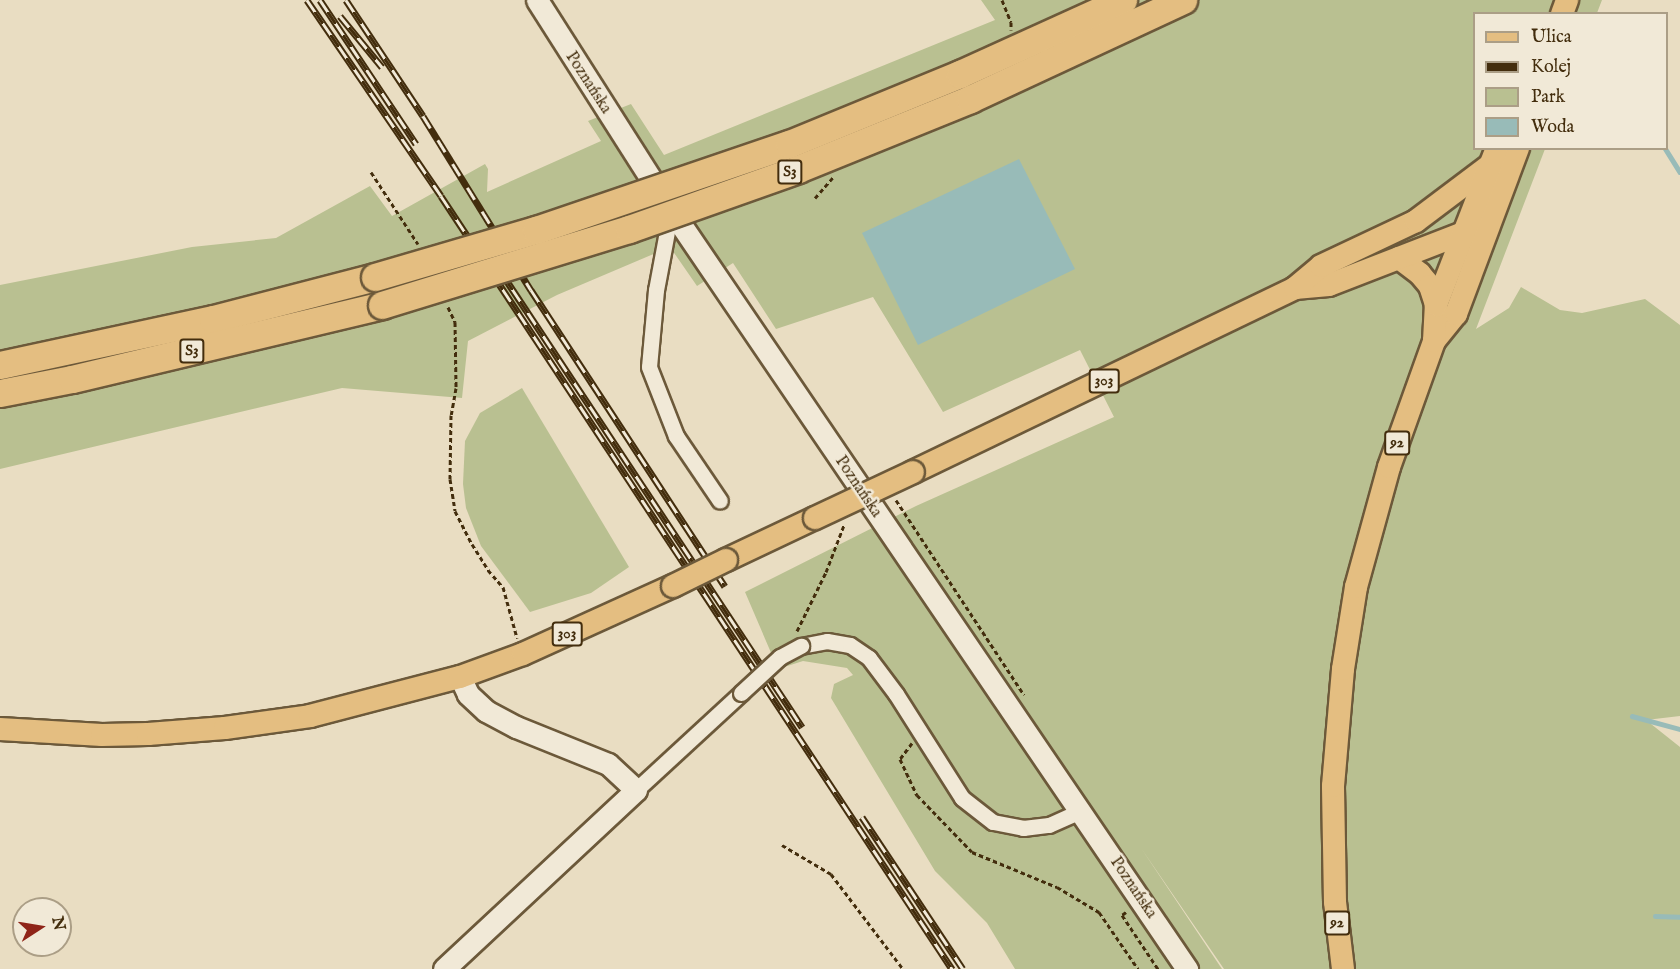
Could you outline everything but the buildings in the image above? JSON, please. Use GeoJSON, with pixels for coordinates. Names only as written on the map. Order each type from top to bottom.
{"type":"FeatureCollection","features":[{"type":"Feature","properties":{"kind":"highway","name":"S3"},"geometry":{"type":"LineString","coordinates":[[0,365],[213,319],[375,277],[536,230],[789,144],[960,74],[1123,0]]}},
{"type":"Feature","properties":{"kind":"highway","name":"S3"},"geometry":{"type":"LineString","coordinates":[[0,393],[72,379],[382,304],[619,232],[798,169],[970,99],[1184,0]]}},
{"type":"Feature","properties":{"kind":"main road","name":"92"},"geometry":{"type":"LineString","coordinates":[[1343,969],[1332,852],[1333,786],[1343,669],[1366,547],[1389,467],[1434,341],[1436,305],[1517,150]]}},
{"type":"Feature","properties":{"kind":"main road","name":"92"},"geometry":{"type":"LineString","coordinates":[[1434,341],[1456,314],[1493,157]]}},
{"type":"Feature","properties":{"kind":"main road","name":"303"},"geometry":{"type":"LineString","coordinates":[[460,677],[523,654],[673,586],[1295,288],[1321,266],[1416,221],[1493,157]]}},
{"type":"Feature","properties":{"kind":"main road","name":"303"},"geometry":{"type":"LineString","coordinates":[[1416,221],[1437,218],[1447,220],[1474,236]]}},
{"type":"Feature","properties":{"kind":"main road","name":"303"},"geometry":{"type":"LineString","coordinates":[[1295,288],[1329,285],[1399,258],[1474,236]]}},
{"type":"Feature","properties":{"kind":"main road"},"geometry":{"type":"LineString","coordinates":[[1399,258],[1420,274],[1430,286],[1436,305]]}},
{"type":"Feature","properties":{"kind":"main road"},"geometry":{"type":"LineString","coordinates":[[0,729],[102,735],[234,727],[310,716],[460,677]]}},
{"type":"Feature","properties":{"kind":"street","name":"Poznańska"},"geometry":{"type":"LineString","coordinates":[[537,0],[670,210],[1187,969]]}},
{"type":"Feature","properties":{"kind":"street"},"geometry":{"type":"LineString","coordinates":[[670,210],[656,290],[649,367],[676,436],[720,501]]}},
{"type":"Feature","properties":{"kind":"street"},"geometry":{"type":"LineString","coordinates":[[444,969],[780,657],[801,646],[827,641],[850,645],[869,658],[896,694],[962,798],[993,822],[1023,828],[1049,825],[1080,811]]}},
{"type":"Feature","properties":{"kind":"street"},"geometry":{"type":"LineString","coordinates":[[460,677],[468,694],[486,711],[516,727],[608,764],[636,790]]}},
{"type":"Feature","properties":{"kind":"path"},"geometry":{"type":"LineString","coordinates":[[451,415],[450,479],[456,511],[488,570],[503,587],[523,654]]}},
{"type":"Feature","properties":{"kind":"path"},"geometry":{"type":"LineString","coordinates":[[920,732],[900,759],[917,795],[972,852],[1057,887],[1099,912],[1138,969]]}},
{"type":"Feature","properties":{"kind":"path"},"geometry":{"type":"LineString","coordinates":[[782,845],[831,874],[903,969]]}},
{"type":"Feature","properties":{"kind":"green space"},"geometry":{"type":"Polygon","coordinates":[[[981,0],[1602,0],[1597,12],[1473,12],[1473,150],[1545,150],[1476,329],[1509,308],[1521,287],[1560,310],[1582,313],[1645,299],[1680,325],[1680,716],[1646,720],[1680,747],[1680,969],[1224,969],[1141,848],[1222,969],[1015,969],[987,923],[935,871],[831,698],[834,684],[853,675],[847,668],[803,661],[778,669],[745,592],[916,506],[1114,417],[1080,350],[943,412],[873,297],[776,329],[733,263],[697,286],[670,247],[557,295],[468,341],[462,398],[342,388],[0,469],[0,285],[192,247],[276,238],[370,186],[392,216],[485,164],[488,169],[487,192],[601,141],[588,121],[631,104],[664,155],[995,20],[981,0]]]}},
{"type":"Feature","properties":{"kind":"green space"},"geometry":{"type":"Polygon","coordinates":[[[522,388],[629,567],[591,593],[530,612],[481,546],[466,508],[463,484],[465,441],[480,413],[522,388]]]}},
{"type":"Feature","properties":{"kind":"water"},"geometry":{"type":"Polygon","coordinates":[[[1019,159],[1075,269],[918,345],[862,233],[1019,159]]]}},
{"type":"Feature","properties":{"kind":"waterway"},"geometry":{"type":"LineString","coordinates":[[1666,150],[1680,172]]}},
{"type":"Feature","properties":{"kind":"waterway"},"geometry":{"type":"LineString","coordinates":[[1632,716],[1680,729]]}},
{"type":"Feature","properties":{"kind":"waterway"},"geometry":{"type":"LineString","coordinates":[[1655,916],[1680,917]]}},
{"type":"Feature","properties":{"kind":"railway"},"geometry":{"type":"LineString","coordinates":[[307,0],[441,196],[952,969]]}},
{"type":"Feature","properties":{"kind":"railway"},"geometry":{"type":"LineString","coordinates":[[320,0],[416,144]]}},
{"type":"Feature","properties":{"kind":"railway"},"geometry":{"type":"LineString","coordinates":[[346,0],[423,116],[531,290],[725,586]]}},
{"type":"Feature","properties":{"kind":"railway"},"geometry":{"type":"LineString","coordinates":[[340,16],[382,67]]}},
{"type":"Feature","properties":{"kind":"railway"},"geometry":{"type":"LineString","coordinates":[[497,266],[802,727]]}},
{"type":"Feature","properties":{"kind":"railway"},"geometry":{"type":"LineString","coordinates":[[862,817],[963,969]]}}]}
